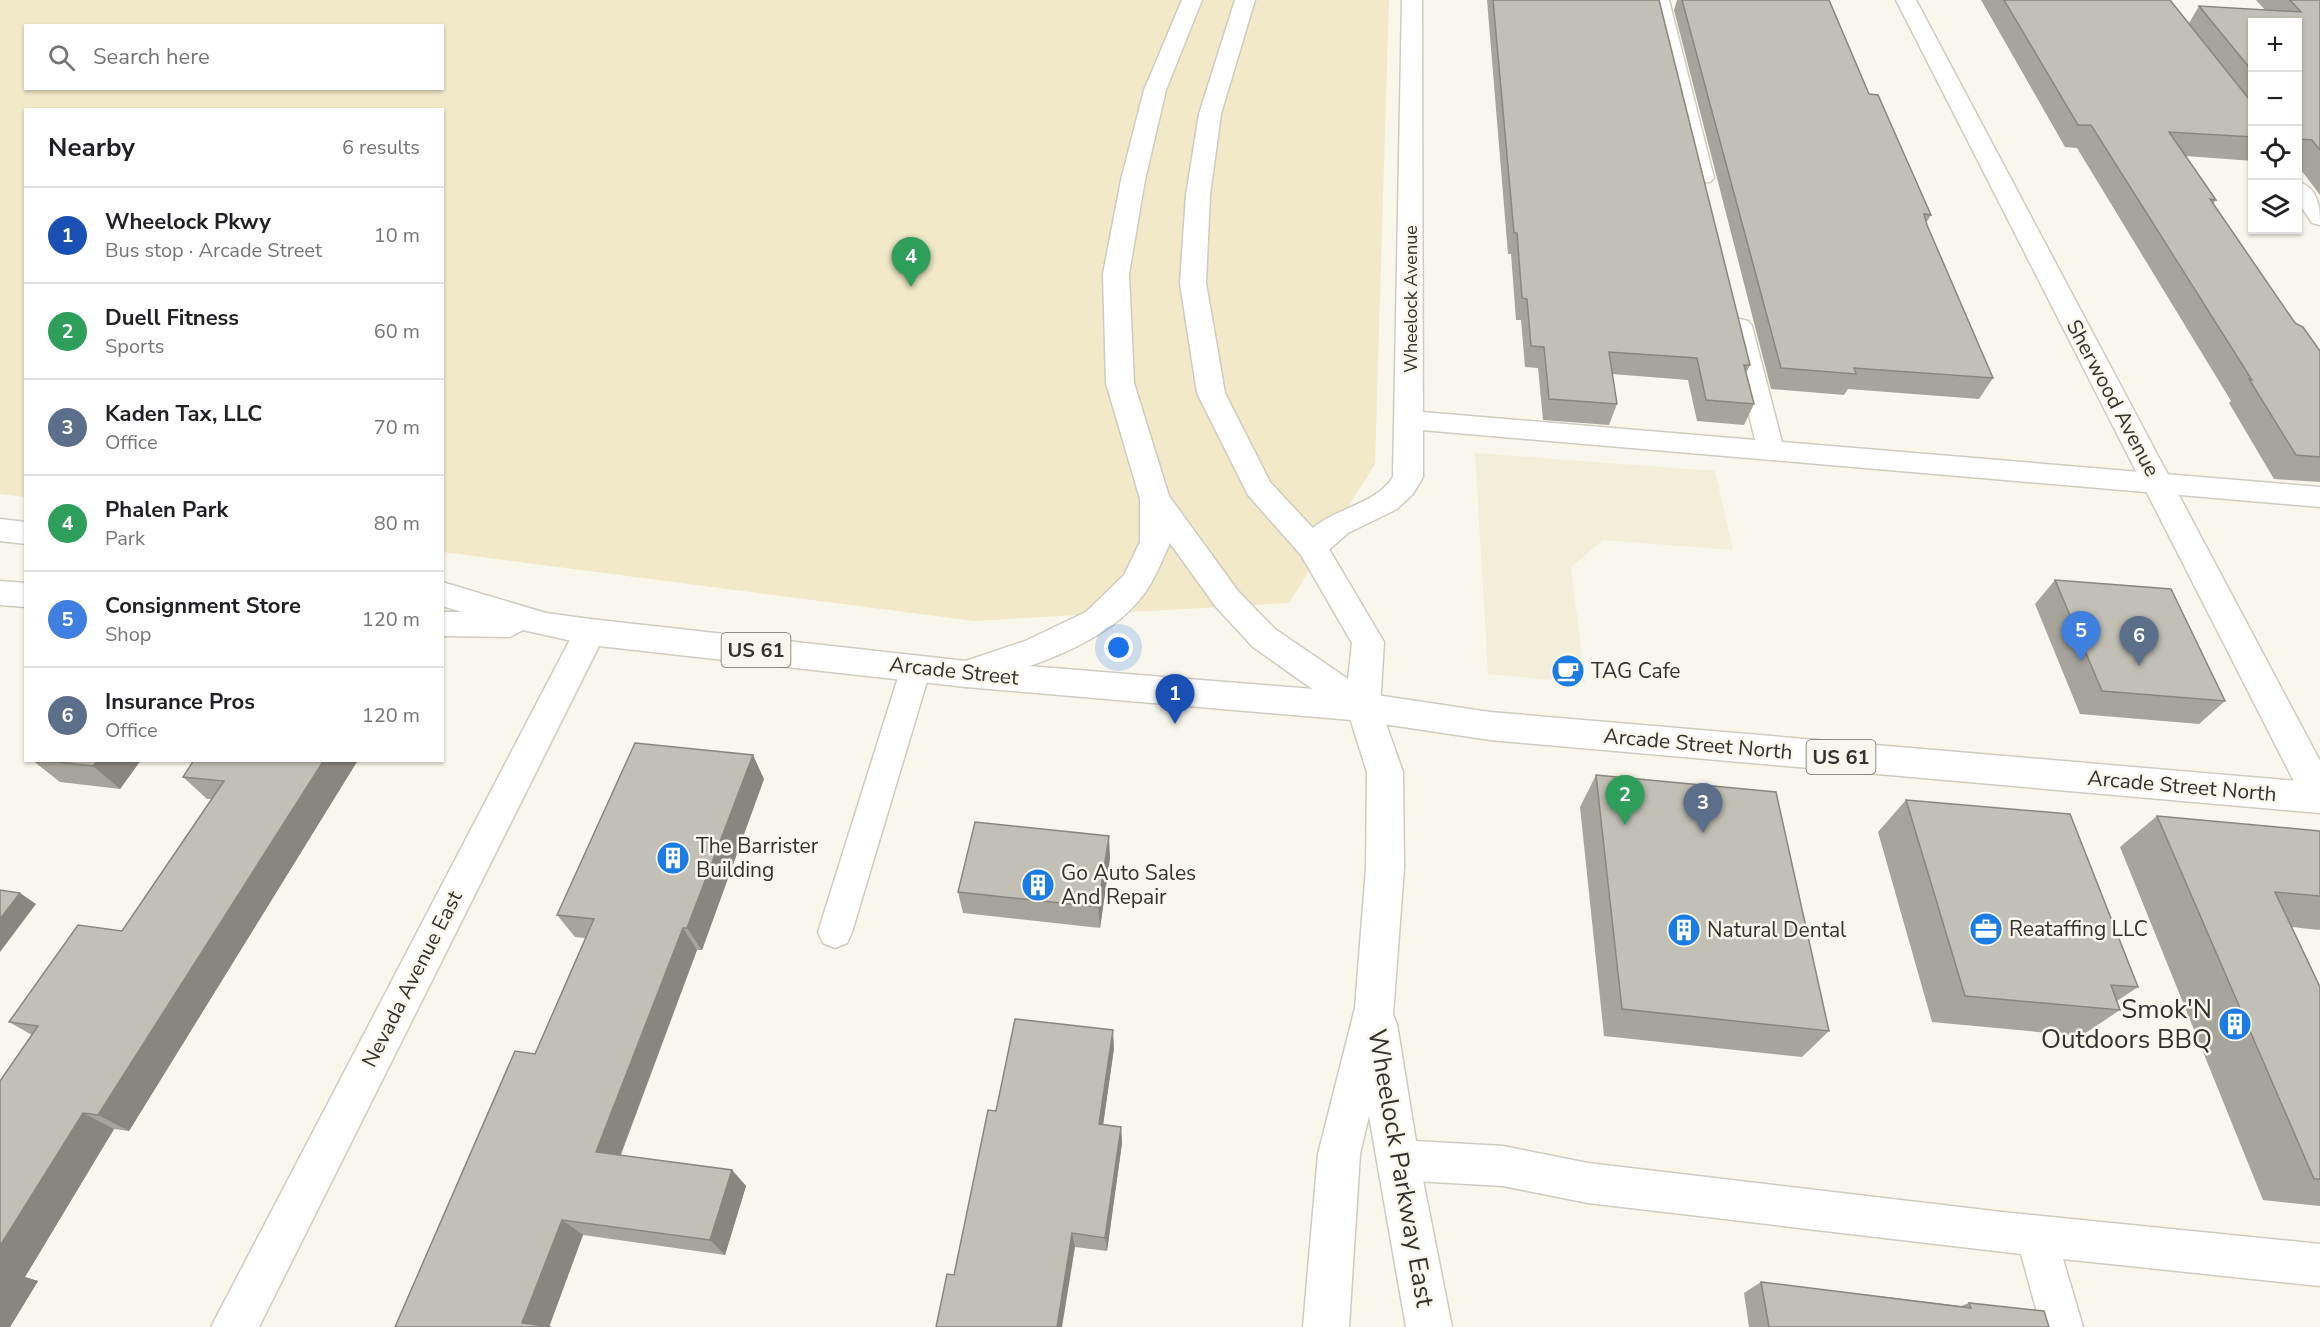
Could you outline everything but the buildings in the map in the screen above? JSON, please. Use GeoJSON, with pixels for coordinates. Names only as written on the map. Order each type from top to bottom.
{"type":"FeatureCollection","features":[{"type":"Feature","properties":{"kind":"street"},"geometry":{"type":"LineString","coordinates":[[966,674],[1037,650],[1097,621],[1136,582],[1155,542],[1155,499],[1119,383],[1116,274],[1133,180],[1155,90],[1192,0]]}},
{"type":"Feature","properties":{"kind":"street"},"geometry":{"type":"LineString","coordinates":[[1245,0],[1210,114],[1198,195],[1193,282],[1211,393],[1258,488],[1312,547],[1368,642],[1364,707],[1385,772],[1385,868],[1375,1008]]}},
{"type":"Feature","properties":{"kind":"street","name":"Wheelock Avenue"},"geometry":{"type":"LineString","coordinates":[[1312,547],[1336,526],[1391,500],[1402,490],[1410,464],[1412,0]]}},
{"type":"Feature","properties":{"kind":"street","name":"Sherwood Avenue"},"geometry":{"type":"LineString","coordinates":[[1906,0],[2320,797]]}},
{"type":"Feature","properties":{"kind":"street"},"geometry":{"type":"LineString","coordinates":[[1155,499],[1227,599],[1264,638],[1364,707]]}},
{"type":"Feature","properties":{"kind":"street"},"geometry":{"type":"LineString","coordinates":[[0,530],[24,533]]}},
{"type":"Feature","properties":{"kind":"street"},"geometry":{"type":"LineString","coordinates":[[0,593],[24,596]]}},
{"type":"Feature","properties":{"kind":"street","name":"Arcade Street"},"geometry":{"type":"LineString","coordinates":[[444,595],[546,625],[590,632],[966,674],[1364,707]]}},
{"type":"Feature","properties":{"kind":"street","name":"Arcade Street"},"geometry":{"type":"LineString","coordinates":[[444,624],[546,625]]}},
{"type":"Feature","properties":{"kind":"street","name":"Nevada Avenue East"},"geometry":{"type":"LineString","coordinates":[[234,1327],[590,632]]}},
{"type":"Feature","properties":{"kind":"street","name":"Arcade Street North"},"geometry":{"type":"LineString","coordinates":[[1364,707],[1490,726],[2320,797]]}},
{"type":"Feature","properties":{"kind":"street","name":"Wheelock Parkway East"},"geometry":{"type":"LineString","coordinates":[[1375,1008],[1397,1160],[1429,1327]]}},
{"type":"Feature","properties":{"kind":"street","name":"Wheelock Parkway East"},"geometry":{"type":"LineString","coordinates":[[1326,1327],[1339,1154],[1375,1008]]}},
{"type":"Feature","properties":{"kind":"lane"},"geometry":{"type":"LineString","coordinates":[[1660,0],[1708,197]]}},
{"type":"Feature","properties":{"kind":"lane"},"geometry":{"type":"LineString","coordinates":[[2302,193],[2320,218]]}},
{"type":"Feature","properties":{"kind":"lane"},"geometry":{"type":"LineString","coordinates":[[1734,301],[1771,452]]}},
{"type":"Feature","properties":{"kind":"lane"},"geometry":{"type":"LineString","coordinates":[[1410,420],[2320,497]]}},
{"type":"Feature","properties":{"kind":"lane"},"geometry":{"type":"LineString","coordinates":[[835,932],[916,668]]}},
{"type":"Feature","properties":{"kind":"lane"},"geometry":{"type":"LineString","coordinates":[[1397,1160],[1503,1166],[1588,1183],[2036,1236],[2320,1265]]}},
{"type":"Feature","properties":{"kind":"lane"},"geometry":{"type":"LineString","coordinates":[[2036,1236],[2062,1327]]}},
{"type":"Feature","properties":{"kind":"shaded area"},"geometry":{"type":"Polygon","coordinates":[[[0,0],[1389,0],[1375,464],[1289,603],[974,621],[444,552],[444,108],[24,108],[24,497],[0,494],[0,0]]]}},
{"type":"Feature","properties":{"kind":"shaded area"},"geometry":{"type":"Polygon","coordinates":[[[1475,453],[1715,471],[1733,550],[1603,540],[1571,567],[1585,683],[1488,674],[1475,453]]]}},
{"type":"Feature","properties":{"kind":"place","name":"Phalen Park"},"geometry":{"type":"Point","coordinates":[911,287]}},
{"type":"Feature","properties":{"kind":"place","name":"Consignment Store"},"geometry":{"type":"Point","coordinates":[2081,661]}},
{"type":"Feature","properties":{"kind":"place","name":"Insurance Pros"},"geometry":{"type":"Point","coordinates":[2139,666]}},
{"type":"Feature","properties":{"kind":"place","name":"TAG Cafe"},"geometry":{"type":"Point","coordinates":[1568,671]}},
{"type":"Feature","properties":{"kind":"place","name":"Wheelock Pkwy"},"geometry":{"type":"Point","coordinates":[1175,724]}},
{"type":"Feature","properties":{"kind":"place","name":"Duell Fitness"},"geometry":{"type":"Point","coordinates":[1625,825]}},
{"type":"Feature","properties":{"kind":"place","name":"Kaden Tax, LLC"},"geometry":{"type":"Point","coordinates":[1703,833]}},
{"type":"Feature","properties":{"kind":"place","name":"The Barrister Building"},"geometry":{"type":"Point","coordinates":[673,858]}},
{"type":"Feature","properties":{"kind":"place","name":"Go Auto Sales And Repair"},"geometry":{"type":"Point","coordinates":[1038,885]}},
{"type":"Feature","properties":{"kind":"place","name":"Reataffing LLC"},"geometry":{"type":"Point","coordinates":[1986,929]}},
{"type":"Feature","properties":{"kind":"place","name":"Natural Dental"},"geometry":{"type":"Point","coordinates":[1684,930]}},
{"type":"Feature","properties":{"kind":"place","name":"Smok'N Outdoors BBQ"},"geometry":{"type":"Point","coordinates":[2235,1024]}}]}
